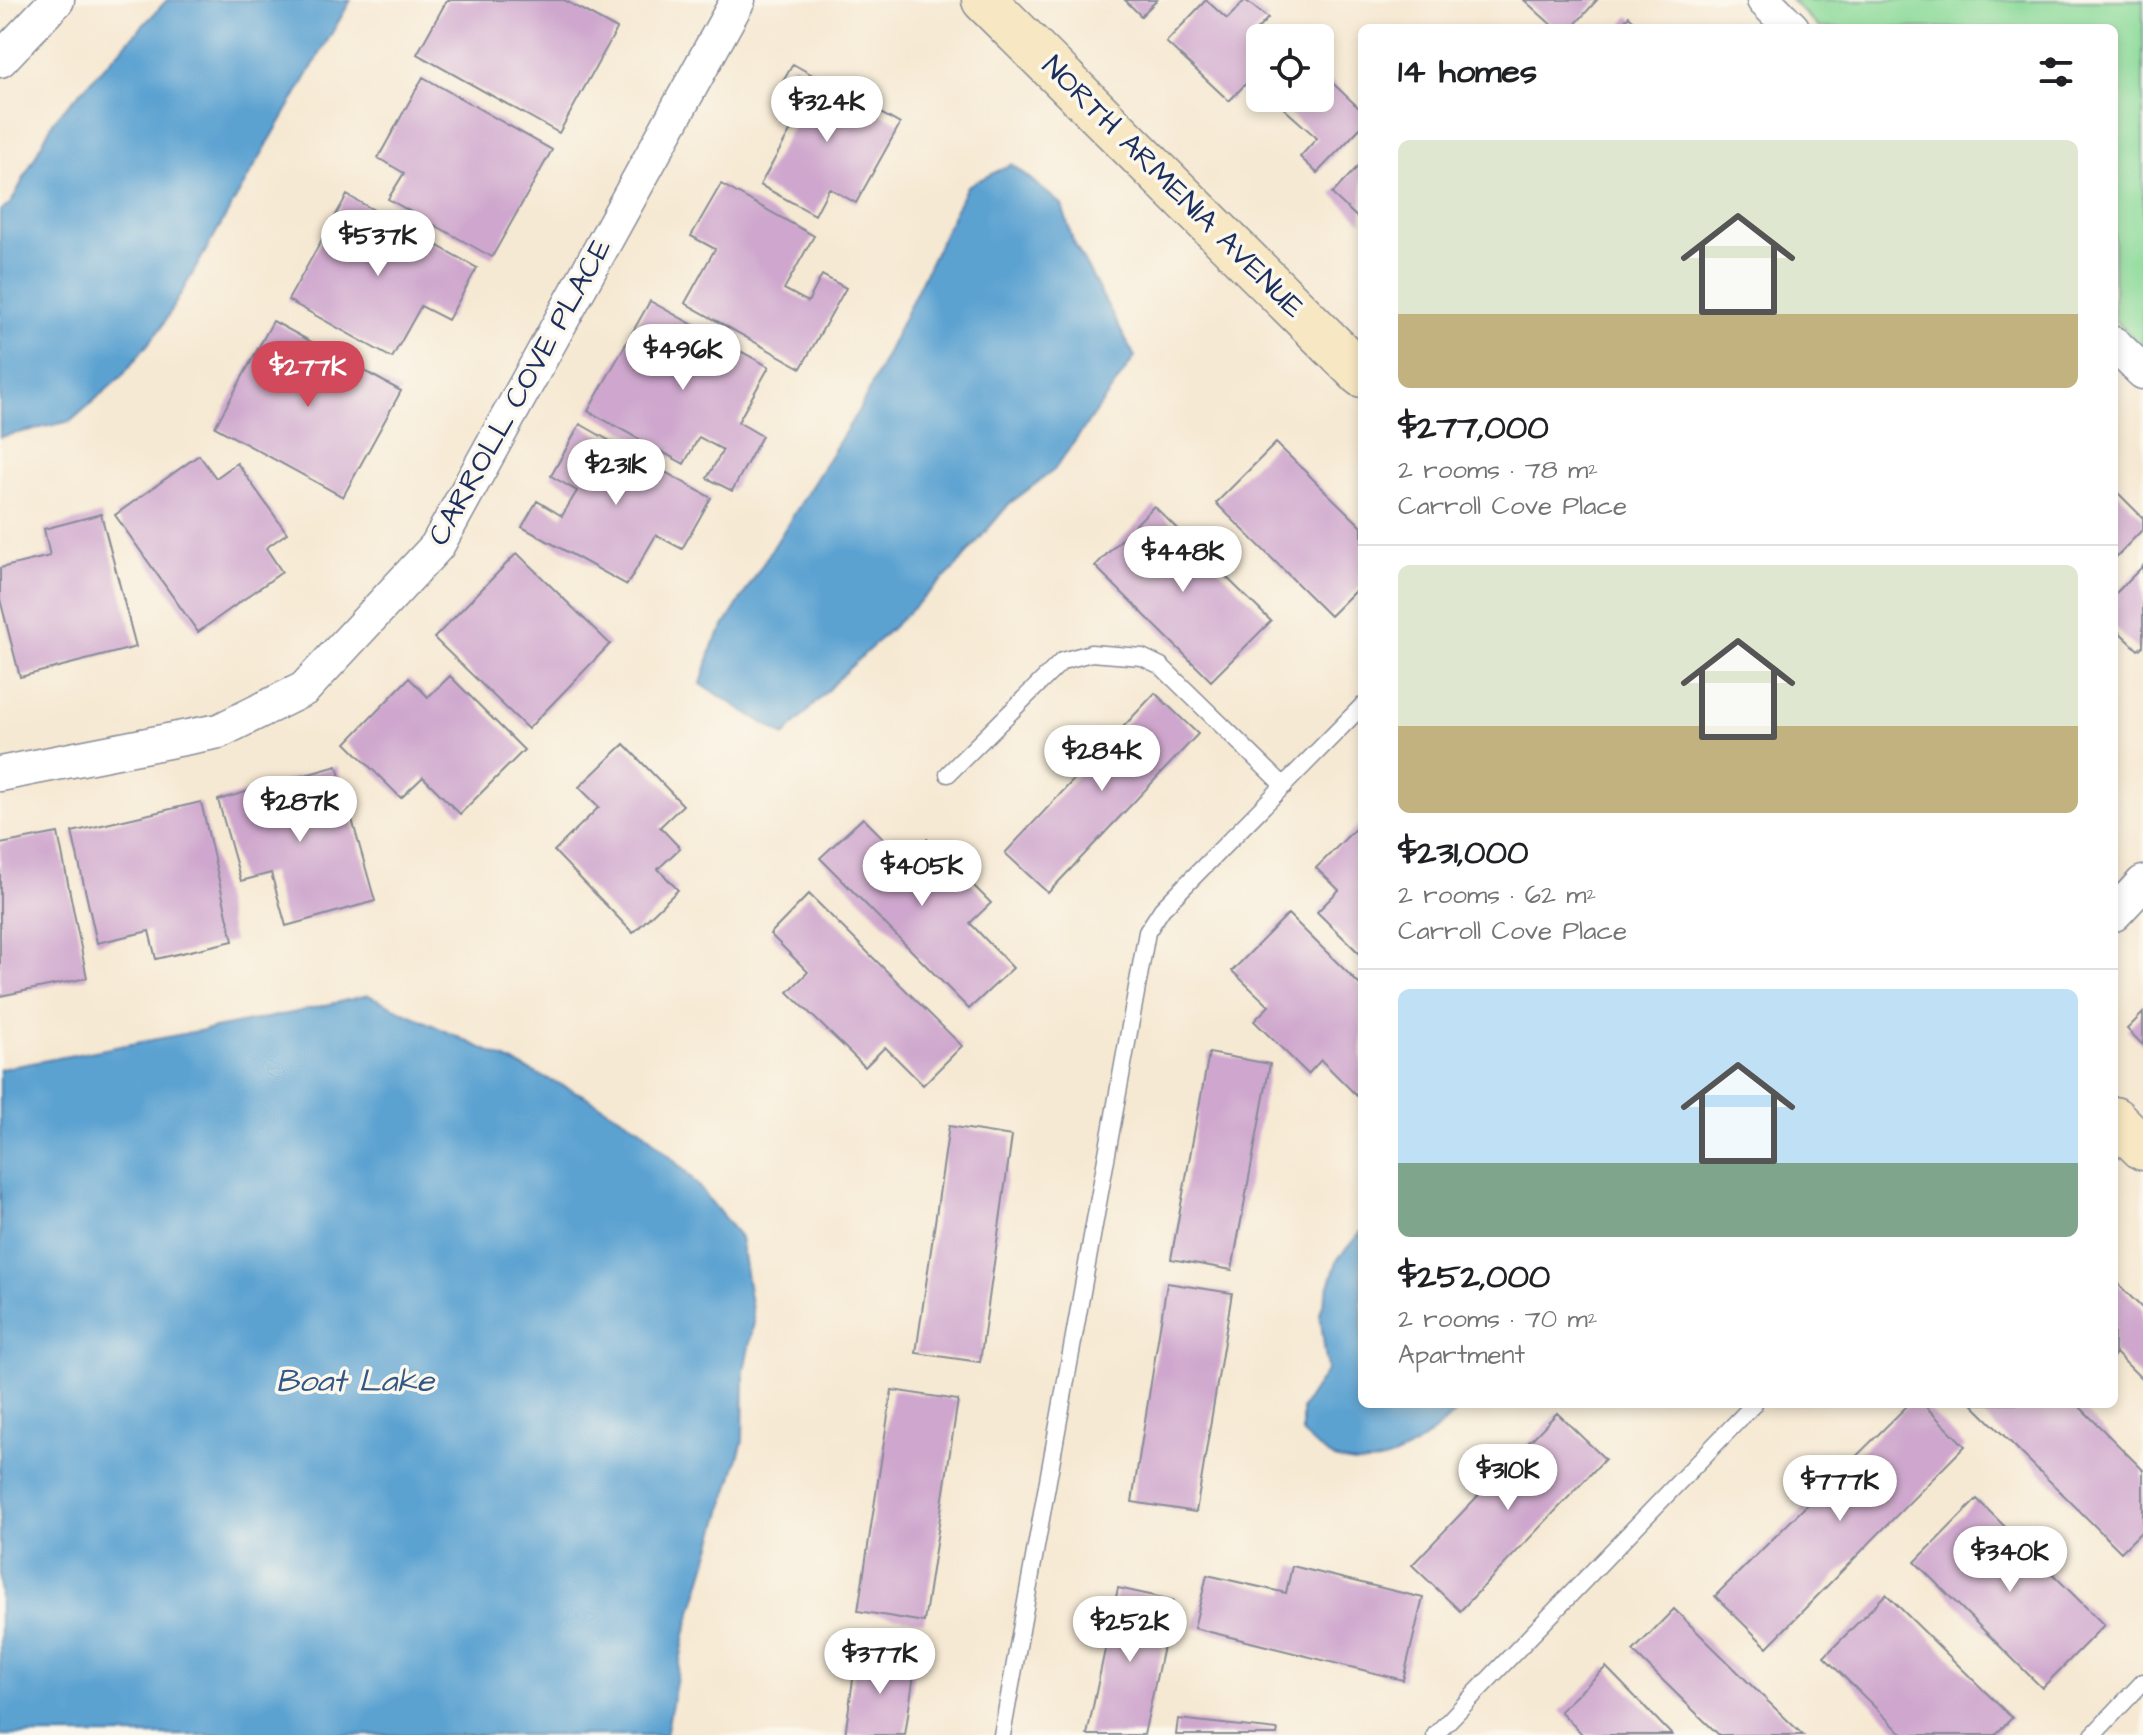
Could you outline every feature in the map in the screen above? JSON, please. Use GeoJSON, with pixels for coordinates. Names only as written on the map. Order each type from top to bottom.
{"type":"FeatureCollection","features":[{"type":"Feature","properties":{"kind":"main road","name":"NORTH ARMENIA AVENUE"},"geometry":{"type":"LineString","coordinates":[[984,0],[1358,371]]}},
{"type":"Feature","properties":{"kind":"main road"},"geometry":{"type":"LineString","coordinates":[[2118,1123],[2143,1148]]}},
{"type":"Feature","properties":{"kind":"street"},"geometry":{"type":"LineString","coordinates":[[0,60],[57,0]]}},
{"type":"Feature","properties":{"kind":"street","name":"CARROLL COVE PLACE"},"geometry":{"type":"LineString","coordinates":[[0,774],[219,731],[304,689],[437,546],[738,0]]}},
{"type":"Feature","properties":{"kind":"street"},"geometry":{"type":"LineString","coordinates":[[1764,0],[1788,24]]}},
{"type":"Feature","properties":{"kind":"street"},"geometry":{"type":"LineString","coordinates":[[2118,348],[2143,372]]}},
{"type":"Feature","properties":{"kind":"street"},"geometry":{"type":"LineString","coordinates":[[2118,910],[2143,883]]}},
{"type":"Feature","properties":{"kind":"lane"},"geometry":{"type":"LineString","coordinates":[[948,774],[1062,661],[1091,653],[1142,657],[1161,666],[1284,786]]}},
{"type":"Feature","properties":{"kind":"lane"},"geometry":{"type":"LineString","coordinates":[[1002,1735],[1147,932],[1162,909],[1358,710]]}},
{"type":"Feature","properties":{"kind":"lane"},"geometry":{"type":"LineString","coordinates":[[1435,1735],[1750,1408]]}},
{"type":"Feature","properties":{"kind":"lane"},"geometry":{"type":"LineString","coordinates":[[2093,1735],[2143,1682]]}},
{"type":"Feature","properties":{"kind":"green space"},"geometry":{"type":"Polygon","coordinates":[[[1791,0],[2143,0],[2143,348],[2118,323],[2118,24],[1815,24],[1791,0]]]}},
{"type":"Feature","properties":{"kind":"water"},"geometry":{"type":"Polygon","coordinates":[[[167,0],[351,0],[161,328],[123,375],[71,421],[0,437],[0,210],[11,203],[54,120],[167,0]]]}},
{"type":"Feature","properties":{"kind":"water"},"geometry":{"type":"Polygon","coordinates":[[[1012,164],[1062,205],[1073,241],[1135,357],[1054,470],[1009,504],[955,568],[841,676],[784,736],[701,684],[713,644],[862,405],[967,186],[1012,164]]]}},
{"type":"Feature","properties":{"kind":"water","name":"Boat Lake"},"geometry":{"type":"Polygon","coordinates":[[[368,995],[585,1096],[641,1129],[689,1175],[740,1237],[754,1322],[744,1371],[743,1441],[685,1635],[666,1735],[0,1735],[0,1069],[292,1013],[368,995]]]}},
{"type":"Feature","properties":{"kind":"water"},"geometry":{"type":"Polygon","coordinates":[[[1358,1235],[1358,1408],[1460,1408],[1421,1442],[1387,1459],[1369,1463],[1332,1457],[1302,1433],[1302,1408],[1327,1370],[1320,1313],[1338,1259],[1358,1235]]]}},
{"type":"Feature","properties":{"kind":"building"},"geometry":{"type":"Polygon","coordinates":[[[447,0],[564,0],[617,29],[559,133],[417,54],[447,0]]]}},
{"type":"Feature","properties":{"kind":"building"},"geometry":{"type":"Polygon","coordinates":[[[1125,0],[1157,0],[1141,16],[1125,0]]]}},
{"type":"Feature","properties":{"kind":"building"},"geometry":{"type":"Polygon","coordinates":[[[1206,0],[1227,19],[1245,0],[1268,18],[1262,24],[1246,24],[1246,83],[1229,101],[1166,42],[1206,0]]]}},
{"type":"Feature","properties":{"kind":"building"},"geometry":{"type":"Polygon","coordinates":[[[1524,0],[1597,0],[1576,24],[1551,24],[1524,0]]]}},
{"type":"Feature","properties":{"kind":"building"},"geometry":{"type":"Polygon","coordinates":[[[1629,16],[1637,24],[1622,24],[1629,16]]]}},
{"type":"Feature","properties":{"kind":"building"},"geometry":{"type":"Polygon","coordinates":[[[793,64],[900,124],[856,203],[829,188],[815,215],[760,185],[805,105],[778,90],[793,64]]]}},
{"type":"Feature","properties":{"kind":"building"},"geometry":{"type":"Polygon","coordinates":[[[423,77],[552,150],[492,257],[388,199],[404,173],[378,158],[423,77]]]}},
{"type":"Feature","properties":{"kind":"building"},"geometry":{"type":"Polygon","coordinates":[[[1334,84],[1358,107],[1358,130],[1317,173],[1300,157],[1317,138],[1288,112],[1334,112],[1334,84]]]}},
{"type":"Feature","properties":{"kind":"building"},"geometry":{"type":"Polygon","coordinates":[[[1358,166],[1358,218],[1332,194],[1358,166]]]}},
{"type":"Feature","properties":{"kind":"building"},"geometry":{"type":"Polygon","coordinates":[[[721,184],[814,236],[784,289],[808,302],[822,275],[846,288],[801,368],[685,303],[715,249],[691,236],[721,184]]]}},
{"type":"Feature","properties":{"kind":"building"},"geometry":{"type":"Polygon","coordinates":[[[347,195],[477,268],[448,320],[421,306],[392,358],[288,300],[347,195]]]}},
{"type":"Feature","properties":{"kind":"building"},"geometry":{"type":"Polygon","coordinates":[[[650,301],[769,367],[738,422],[762,436],[732,491],[707,478],[723,450],[699,437],[684,464],[588,411],[650,301]]]}},
{"type":"Feature","properties":{"kind":"building"},"geometry":{"type":"Polygon","coordinates":[[[273,321],[401,391],[343,497],[215,427],[273,321]]]}},
{"type":"Feature","properties":{"kind":"building"},"geometry":{"type":"Polygon","coordinates":[[[580,424],[711,498],[682,549],[656,535],[627,585],[522,527],[537,501],[562,516],[577,491],[551,476],[580,424]]]}},
{"type":"Feature","properties":{"kind":"building"},"geometry":{"type":"Polygon","coordinates":[[[1276,443],[1358,523],[1358,588],[1330,616],[1216,503],[1276,443]]]}},
{"type":"Feature","properties":{"kind":"building"},"geometry":{"type":"Polygon","coordinates":[[[199,455],[216,478],[237,463],[287,533],[266,548],[282,572],[198,632],[115,515],[199,455]]]}},
{"type":"Feature","properties":{"kind":"building"},"geometry":{"type":"Polygon","coordinates":[[[2118,493],[2143,518],[2143,529],[2118,555],[2118,493]]]}},
{"type":"Feature","properties":{"kind":"building"},"geometry":{"type":"Polygon","coordinates":[[[1154,506],[1271,621],[1211,681],[1095,566],[1154,506]]]}},
{"type":"Feature","properties":{"kind":"building"},"geometry":{"type":"Polygon","coordinates":[[[101,514],[136,647],[20,677],[0,599],[0,568],[50,556],[44,529],[101,514]]]}},
{"type":"Feature","properties":{"kind":"building"},"geometry":{"type":"Polygon","coordinates":[[[517,553],[610,644],[528,729],[434,638],[517,553]]]}},
{"type":"Feature","properties":{"kind":"building"},"geometry":{"type":"Polygon","coordinates":[[[2143,566],[2143,646],[2138,650],[2118,631],[2118,591],[2143,566]]]}},
{"type":"Feature","properties":{"kind":"building"},"geometry":{"type":"Polygon","coordinates":[[[450,676],[524,750],[460,814],[423,777],[401,798],[346,743],[409,678],[428,697],[450,676]]]}},
{"type":"Feature","properties":{"kind":"building"},"geometry":{"type":"Polygon","coordinates":[[[1155,693],[1198,734],[1048,893],[1005,853],[1155,693]]]}},
{"type":"Feature","properties":{"kind":"building"},"geometry":{"type":"Polygon","coordinates":[[[624,744],[683,805],[660,827],[680,848],[658,869],[678,890],[633,933],[554,851],[599,807],[579,787],[624,744]]]}},
{"type":"Feature","properties":{"kind":"building"},"geometry":{"type":"Polygon","coordinates":[[[337,766],[375,901],[286,926],[271,873],[241,881],[218,800],[337,766]]]}},
{"type":"Feature","properties":{"kind":"building"},"geometry":{"type":"Polygon","coordinates":[[[201,802],[233,941],[156,959],[149,931],[97,943],[72,832],[201,802]]]}},
{"type":"Feature","properties":{"kind":"building"},"geometry":{"type":"Polygon","coordinates":[[[863,818],[905,860],[927,839],[991,903],[970,923],[1013,968],[969,1009],[820,858],[863,818]]]}},
{"type":"Feature","properties":{"kind":"building"},"geometry":{"type":"Polygon","coordinates":[[[1358,826],[1358,952],[1317,912],[1339,890],[1316,868],[1358,826]]]}},
{"type":"Feature","properties":{"kind":"building"},"geometry":{"type":"Polygon","coordinates":[[[58,833],[87,978],[0,996],[0,844],[58,833]]]}},
{"type":"Feature","properties":{"kind":"building"},"geometry":{"type":"Polygon","coordinates":[[[809,894],[962,1046],[923,1085],[885,1047],[865,1067],[788,992],[808,972],[770,934],[809,894]]]}},
{"type":"Feature","properties":{"kind":"building"},"geometry":{"type":"Polygon","coordinates":[[[1288,914],[1358,983],[1358,1095],[1321,1060],[1308,1074],[1254,1021],[1269,1006],[1232,971],[1288,914]]]}},
{"type":"Feature","properties":{"kind":"building"},"geometry":{"type":"Polygon","coordinates":[[[2143,1013],[2143,1045],[2127,1029],[2143,1013]]]}},
{"type":"Feature","properties":{"kind":"building"},"geometry":{"type":"Polygon","coordinates":[[[1209,1053],[1270,1064],[1232,1270],[1171,1259],[1209,1053]]]}},
{"type":"Feature","properties":{"kind":"building"},"geometry":{"type":"Polygon","coordinates":[[[949,1126],[1012,1136],[980,1362],[916,1353],[949,1126]]]}},
{"type":"Feature","properties":{"kind":"building"},"geometry":{"type":"Polygon","coordinates":[[[1167,1283],[1232,1293],[1196,1512],[1132,1502],[1167,1283]]]}},
{"type":"Feature","properties":{"kind":"building"},"geometry":{"type":"Polygon","coordinates":[[[2118,1284],[2143,1309],[2143,1380],[2118,1355],[2118,1284]]]}},
{"type":"Feature","properties":{"kind":"building"},"geometry":{"type":"Polygon","coordinates":[[[892,1390],[958,1400],[924,1622],[858,1611],[892,1390]]]}},
{"type":"Feature","properties":{"kind":"building"},"geometry":{"type":"Polygon","coordinates":[[[1905,1408],[1927,1408],[1965,1446],[1767,1647],[1715,1596],[1905,1408]]]}},
{"type":"Feature","properties":{"kind":"building"},"geometry":{"type":"Polygon","coordinates":[[[1976,1408],[2081,1408],[2143,1470],[2143,1530],[2121,1552],[1976,1408]]]}},
{"type":"Feature","properties":{"kind":"building"},"geometry":{"type":"Polygon","coordinates":[[[1557,1413],[1605,1459],[1460,1611],[1412,1565],[1557,1413]]]}},
{"type":"Feature","properties":{"kind":"building"},"geometry":{"type":"Polygon","coordinates":[[[1977,1499],[2104,1625],[2042,1688],[1915,1562],[1977,1499]]]}},
{"type":"Feature","properties":{"kind":"building"},"geometry":{"type":"Polygon","coordinates":[[[1292,1566],[1423,1598],[1403,1680],[1194,1628],[1207,1575],[1286,1593],[1292,1566]]]}},
{"type":"Feature","properties":{"kind":"building"},"geometry":{"type":"Polygon","coordinates":[[[1118,1588],[1173,1600],[1144,1735],[1087,1735],[1118,1588]]]}},
{"type":"Feature","properties":{"kind":"building"},"geometry":{"type":"Polygon","coordinates":[[[1886,1594],[2012,1718],[1995,1735],[1903,1735],[1824,1657],[1886,1594]]]}},
{"type":"Feature","properties":{"kind":"building"},"geometry":{"type":"Polygon","coordinates":[[[1674,1609],[1803,1735],[1719,1735],[1694,1711],[1633,1651],[1674,1609]]]}},
{"type":"Feature","properties":{"kind":"building"},"geometry":{"type":"Polygon","coordinates":[[[857,1652],[916,1661],[905,1735],[845,1735],[857,1652]]]}},
{"type":"Feature","properties":{"kind":"building"},"geometry":{"type":"Polygon","coordinates":[[[1606,1667],[1672,1735],[1583,1735],[1560,1711],[1606,1667]]]}},
{"type":"Feature","properties":{"kind":"building"},"geometry":{"type":"Polygon","coordinates":[[[1178,1719],[1278,1730],[1277,1735],[1176,1735],[1178,1719]]]}}]}
